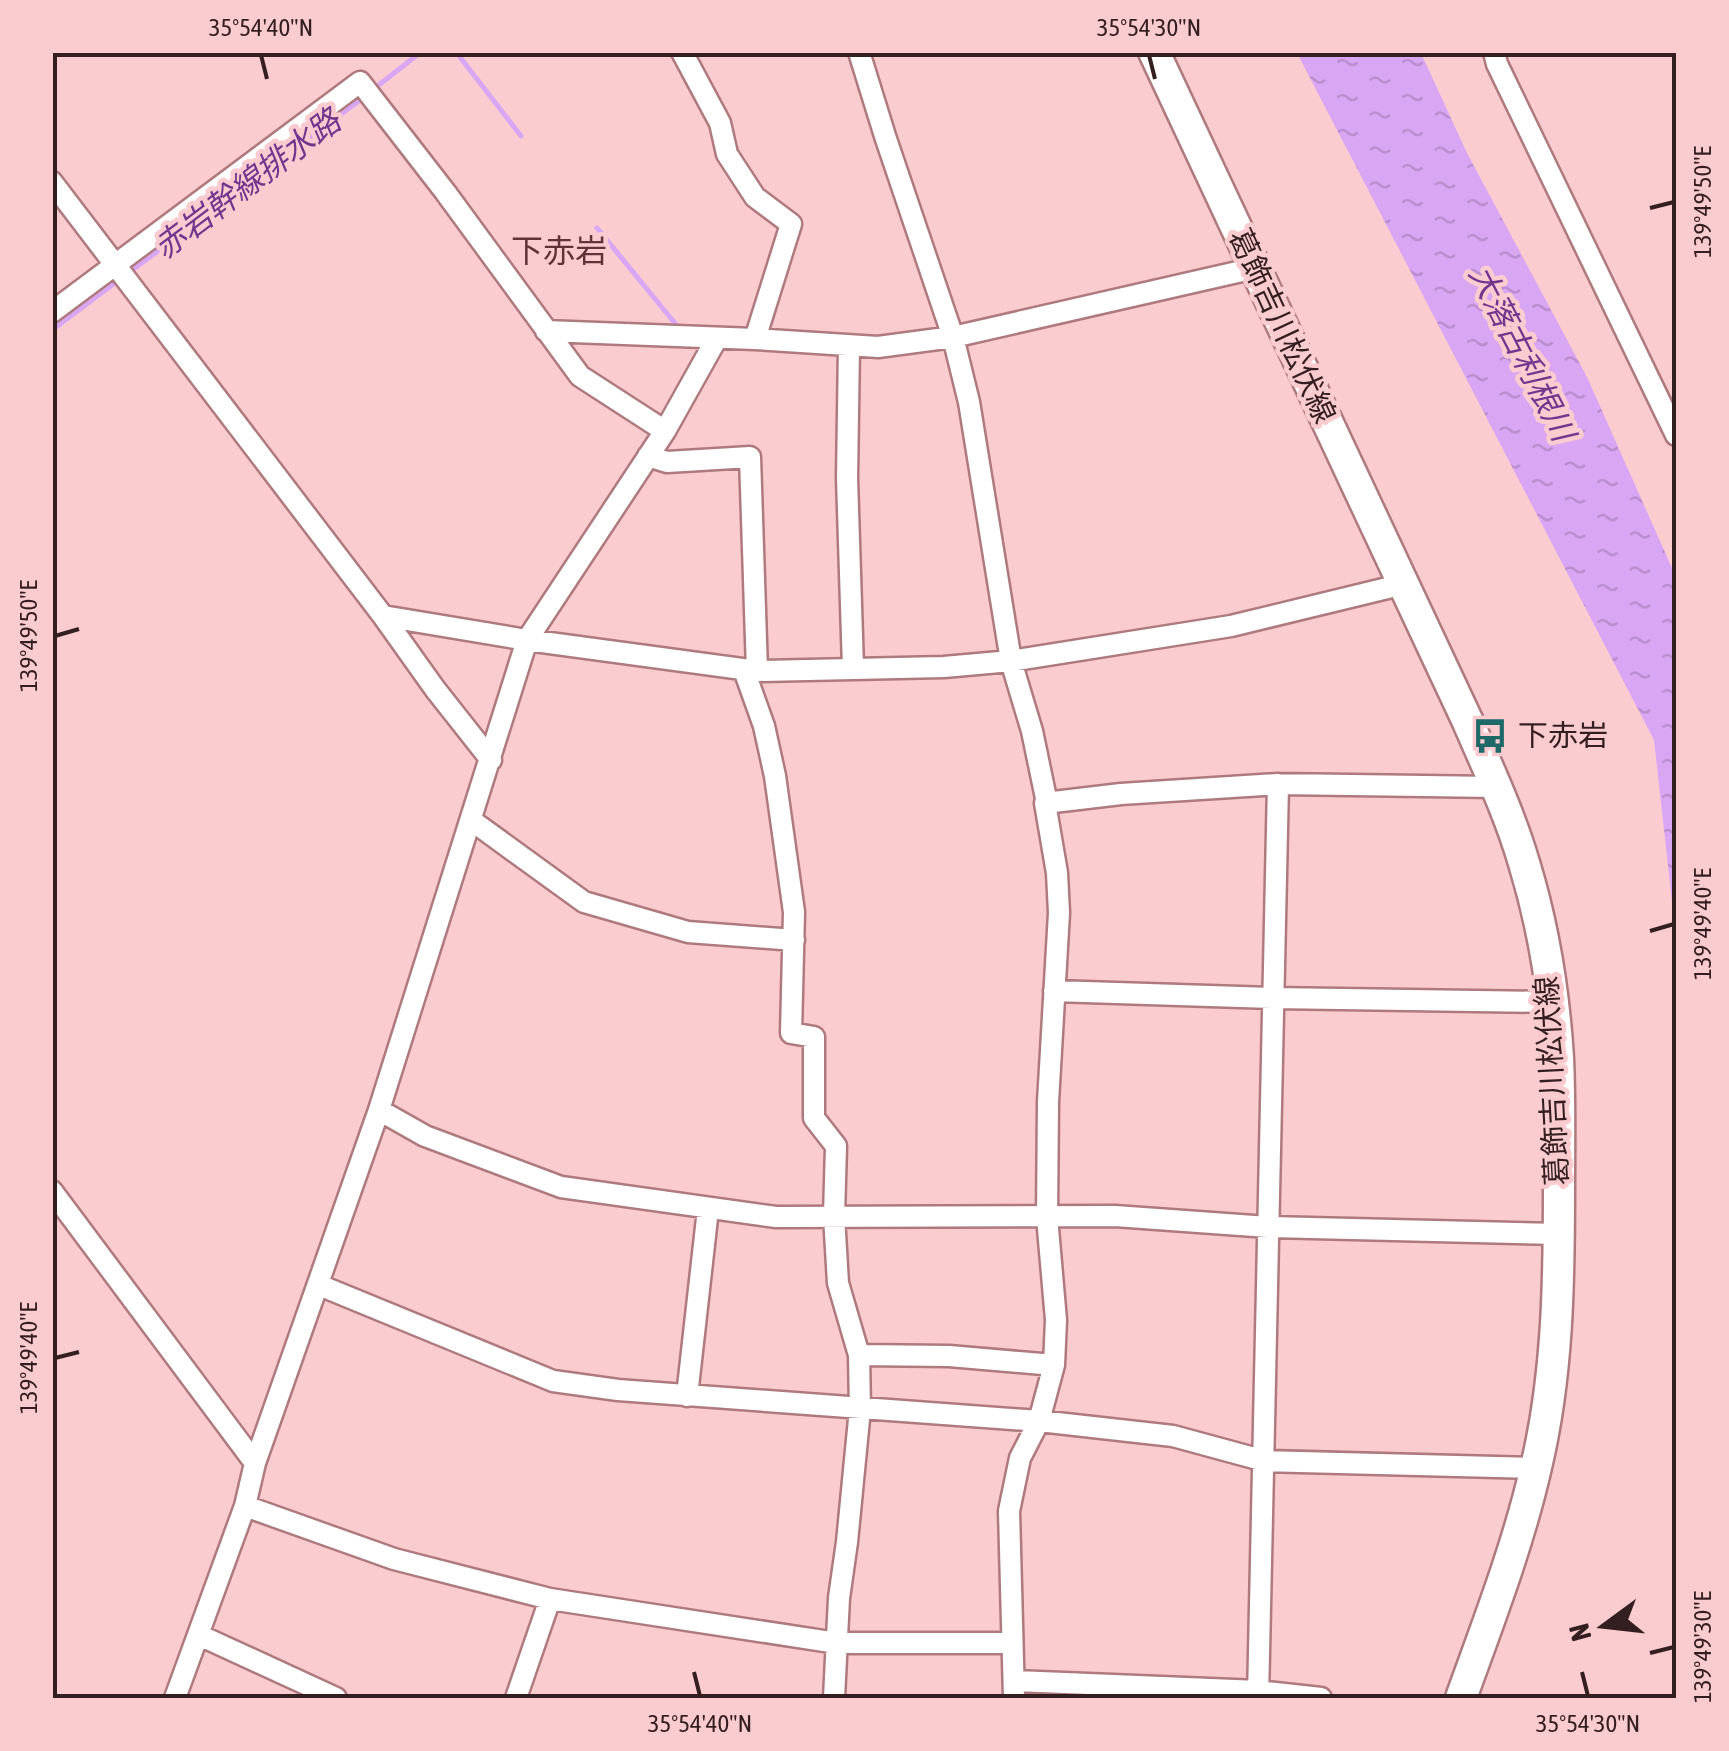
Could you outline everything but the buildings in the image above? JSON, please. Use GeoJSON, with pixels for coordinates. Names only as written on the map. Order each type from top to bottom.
{"type":"FeatureCollection","features":[{"type":"Feature","properties":{"kind":"main road","name":"葛飾吉川松伏線"},"geometry":{"type":"LineString","coordinates":[[1154,52],[1468,722],[1525,864],[1544,948],[1558,1057],[1558,1295],[1552,1373],[1536,1468],[1461,1698]]}},
{"type":"Feature","properties":{"kind":"street"},"geometry":{"type":"LineString","coordinates":[[682,52],[720,123],[727,154],[755,197],[791,224],[756,338]]}},
{"type":"Feature","properties":{"kind":"street"},"geometry":{"type":"LineString","coordinates":[[859,52],[953,336],[972,420],[1011,661],[1032,732],[1058,873],[1047,1217],[1056,1320],[1054,1365],[1039,1420],[1020,1458],[1009,1511],[1014,1690],[1321,1698]]}},
{"type":"Feature","properties":{"kind":"street"},"geometry":{"type":"LineString","coordinates":[[1494,52],[1671,410],[1676,435]]}},
{"type":"Feature","properties":{"kind":"street"},"geometry":{"type":"LineString","coordinates":[[52,312],[360,82],[580,376],[665,431]]}},
{"type":"Feature","properties":{"kind":"street"},"geometry":{"type":"LineString","coordinates":[[52,182],[491,760]]}},
{"type":"Feature","properties":{"kind":"street"},"geometry":{"type":"LineString","coordinates":[[546,330],[878,347],[953,336],[1254,268]]}},
{"type":"Feature","properties":{"kind":"street"},"geometry":{"type":"LineString","coordinates":[[175,1698],[245,1506],[255,1463],[379,1110],[528,640],[665,431],[717,338]]}},
{"type":"Feature","properties":{"kind":"street"},"geometry":{"type":"LineString","coordinates":[[849,346],[852,668]]}},
{"type":"Feature","properties":{"kind":"street"},"geometry":{"type":"LineString","coordinates":[[648,456],[666,462],[750,457],[750,671],[775,776],[794,912],[791,1034],[814,1037],[814,1118],[836,1146],[834,1216],[838,1283],[859,1355],[860,1409],[839,1598],[834,1698]]}},
{"type":"Feature","properties":{"kind":"street"},"geometry":{"type":"LineString","coordinates":[[382,616],[750,671],[944,666],[1011,661],[1231,626],[1404,584]]}},
{"type":"Feature","properties":{"kind":"street"},"geometry":{"type":"LineString","coordinates":[[1047,803],[1278,784],[1496,787]]}},
{"type":"Feature","properties":{"kind":"street"},"geometry":{"type":"LineString","coordinates":[[1258,1695],[1278,784]]}},
{"type":"Feature","properties":{"kind":"street"},"geometry":{"type":"LineString","coordinates":[[471,820],[584,902],[688,932],[794,940]]}},
{"type":"Feature","properties":{"kind":"street"},"geometry":{"type":"LineString","coordinates":[[1054,990],[1552,1002]]}},
{"type":"Feature","properties":{"kind":"street"},"geometry":{"type":"LineString","coordinates":[[379,1110],[425,1136],[561,1187],[776,1217],[1115,1216],[1268,1227],[1559,1234]]}},
{"type":"Feature","properties":{"kind":"street"},"geometry":{"type":"LineString","coordinates":[[52,1191],[255,1463]]}},
{"type":"Feature","properties":{"kind":"street"},"geometry":{"type":"LineString","coordinates":[[687,1396],[708,1209]]}},
{"type":"Feature","properties":{"kind":"street"},"geometry":{"type":"LineString","coordinates":[[319,1286],[554,1381],[687,1396],[1039,1420],[1173,1436],[1265,1461],[1536,1468]]}},
{"type":"Feature","properties":{"kind":"street"},"geometry":{"type":"LineString","coordinates":[[859,1355],[949,1356],[1054,1365]]}},
{"type":"Feature","properties":{"kind":"street"},"geometry":{"type":"LineString","coordinates":[[245,1506],[394,1559],[550,1599],[837,1643],[1012,1643]]}},
{"type":"Feature","properties":{"kind":"street"},"geometry":{"type":"LineString","coordinates":[[516,1698],[550,1599]]}},
{"type":"Feature","properties":{"kind":"street"},"geometry":{"type":"LineString","coordinates":[[199,1635],[336,1698]]}},
{"type":"Feature","properties":{"kind":"water","name":"大落古利根川"},"geometry":{"type":"Polygon","coordinates":[[[1297,53],[1421,53],[1467,153],[1587,377],[1676,577],[1676,937],[1654,740],[1297,53]]]}},
{"type":"Feature","properties":{"kind":"waterway","name":"赤岩幹線排水路"},"geometry":{"type":"LineString","coordinates":[[375,88],[421,52]]}},
{"type":"Feature","properties":{"kind":"waterway"},"geometry":{"type":"LineString","coordinates":[[456,52],[521,136]]}},
{"type":"Feature","properties":{"kind":"waterway","name":"赤岩幹線排水路"},"geometry":{"type":"LineString","coordinates":[[131,271],[364,97]]}},
{"type":"Feature","properties":{"kind":"waterway"},"geometry":{"type":"LineString","coordinates":[[597,228],[678,327]]}},
{"type":"Feature","properties":{"kind":"waterway","name":"赤岩幹線排水路"},"geometry":{"type":"LineString","coordinates":[[52,330],[116,282]]}},
{"type":"Feature","properties":{"kind":"place","name":"下赤岩"},"geometry":{"type":"Point","coordinates":[1490,736]}},
{"type":"Feature","properties":{"kind":"district","name":"下赤岩"},"geometry":{"type":"Point","coordinates":[559,251]}}]}
